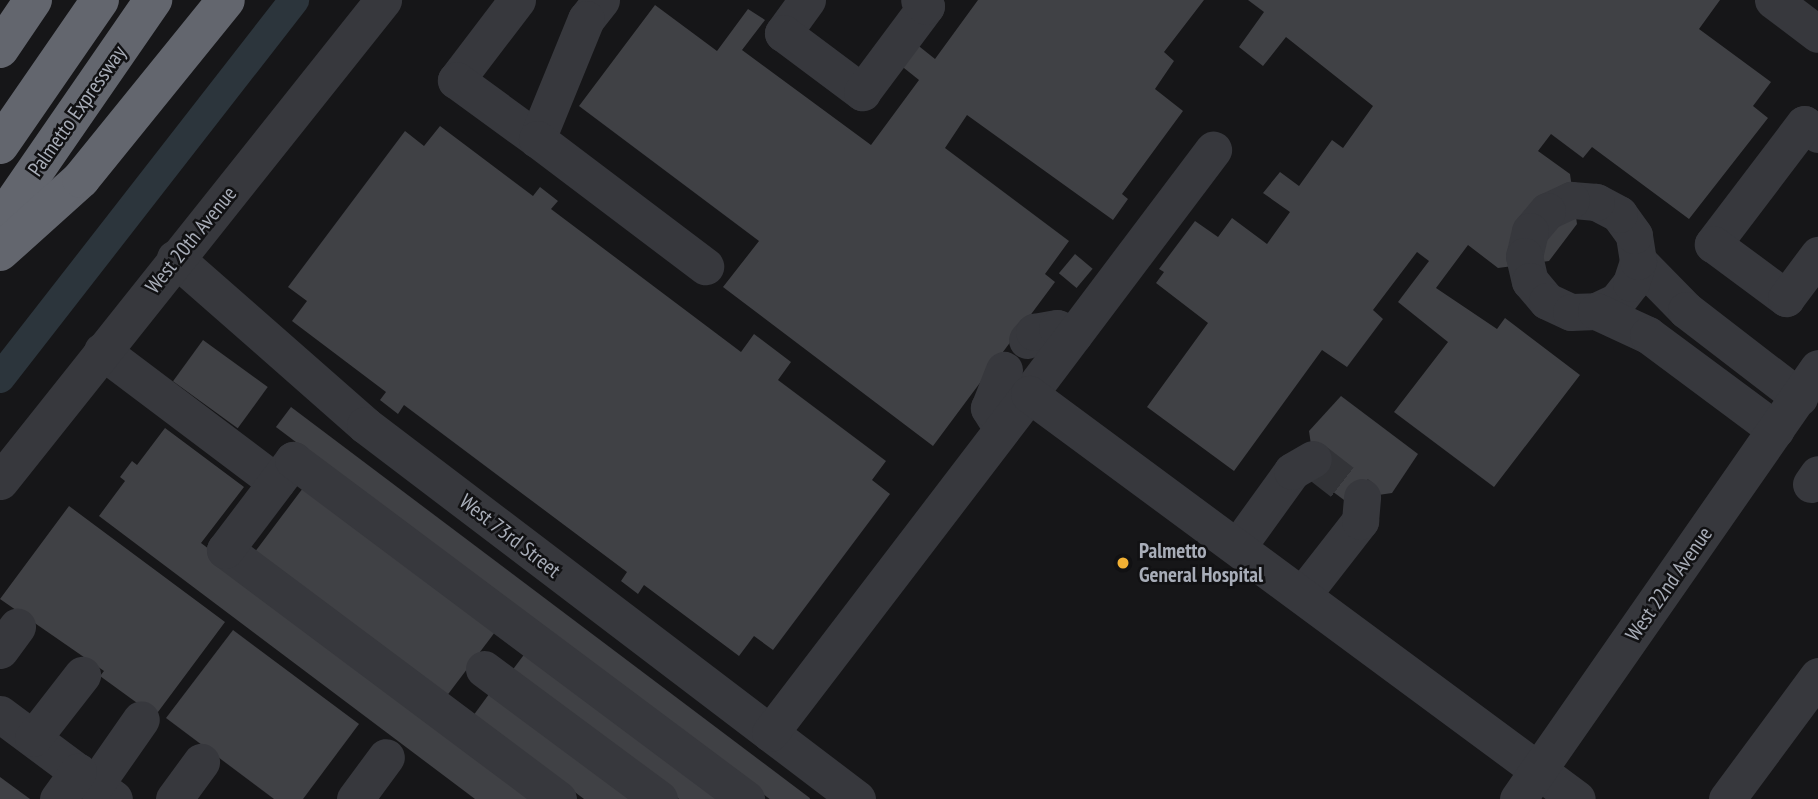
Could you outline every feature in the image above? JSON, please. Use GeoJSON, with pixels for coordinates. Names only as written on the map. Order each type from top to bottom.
{"type":"FeatureCollection","features":[{"type":"Feature","properties":{"kind":"highway"},"geometry":{"type":"LineString","coordinates":[[0,49],[33,0]]}},
{"type":"Feature","properties":{"kind":"highway"},"geometry":{"type":"LineString","coordinates":[[0,145],[100,0]]}},
{"type":"Feature","properties":{"kind":"highway","name":"Palmetto Expressway"},"geometry":{"type":"LineString","coordinates":[[0,222],[153,0]]}},
{"type":"Feature","properties":{"kind":"highway"},"geometry":{"type":"LineString","coordinates":[[0,252],[81,179],[226,0]]}},
{"type":"Feature","properties":{"kind":"street","name":"West 20th Avenue"},"geometry":{"type":"LineString","coordinates":[[0,481],[383,0]]}},
{"type":"Feature","properties":{"kind":"street"},"geometry":{"type":"LineString","coordinates":[[517,0],[456,80],[705,266]]}},
{"type":"Feature","properties":{"kind":"street"},"geometry":{"type":"LineString","coordinates":[[537,139],[586,19],[601,0]]}},
{"type":"Feature","properties":{"kind":"street"},"geometry":{"type":"LineString","coordinates":[[803,2],[783,33],[862,92],[926,6],[919,0]]}},
{"type":"Feature","properties":{"kind":"street"},"geometry":{"type":"LineString","coordinates":[[1773,0],[1818,34]]}},
{"type":"Feature","properties":{"kind":"street"},"geometry":{"type":"LineString","coordinates":[[1818,134],[1804,124],[1713,244],[1786,298],[1818,255]]}},
{"type":"Feature","properties":{"kind":"street"},"geometry":{"type":"LineString","coordinates":[[770,733],[1002,429],[1016,382],[1074,334],[1213,150]]}},
{"type":"Feature","properties":{"kind":"street"},"geometry":{"type":"LineString","coordinates":[[1571,200],[1596,202],[1619,214],[1634,235],[1638,261],[1631,283],[1617,301],[1597,311],[1570,312],[1547,302],[1530,281],[1524,256],[1538,221],[1571,200]]}},
{"type":"Feature","properties":{"kind":"street","name":"West 73rd Street"},"geometry":{"type":"LineString","coordinates":[[175,258],[365,425],[857,799]]}},
{"type":"Feature","properties":{"kind":"street"},"geometry":{"type":"LineString","coordinates":[[1638,261],[1686,310],[1808,382]]}},
{"type":"Feature","properties":{"kind":"street"},"geometry":{"type":"LineString","coordinates":[[1597,311],[1648,335],[1776,430]]}},
{"type":"Feature","properties":{"kind":"street"},"geometry":{"type":"LineString","coordinates":[[1027,340],[1034,332],[1057,328],[1074,334]]}},
{"type":"Feature","properties":{"kind":"street"},"geometry":{"type":"LineString","coordinates":[[102,351],[276,482]]}},
{"type":"Feature","properties":{"kind":"street"},"geometry":{"type":"LineString","coordinates":[[1016,382],[1303,594],[1528,785],[1577,799]]}},
{"type":"Feature","properties":{"kind":"street","name":"West 22nd Avenue"},"geometry":{"type":"LineString","coordinates":[[1528,785],[1808,382]]}},
{"type":"Feature","properties":{"kind":"street"},"geometry":{"type":"LineString","coordinates":[[1238,547],[1292,471],[1313,459]]}},
{"type":"Feature","properties":{"kind":"street"},"geometry":{"type":"LineString","coordinates":[[558,799],[225,550],[293,460],[746,799]]}},
{"type":"Feature","properties":{"kind":"street"},"geometry":{"type":"LineString","coordinates":[[1303,594],[1360,521],[1362,498]]}},
{"type":"Feature","properties":{"kind":"street"},"geometry":{"type":"LineString","coordinates":[[449,717],[515,627]]}},
{"type":"Feature","properties":{"kind":"street"},"geometry":{"type":"LineString","coordinates":[[484,668],[659,799]]}},
{"type":"Feature","properties":{"kind":"street"},"geometry":{"type":"LineString","coordinates":[[33,738],[82,675]]}},
{"type":"Feature","properties":{"kind":"street"},"geometry":{"type":"LineString","coordinates":[[1727,799],[1818,676]]}},
{"type":"Feature","properties":{"kind":"street"},"geometry":{"type":"LineString","coordinates":[[0,713],[33,738],[86,789],[141,719]]}},
{"type":"Feature","properties":{"kind":"street"},"geometry":{"type":"LineString","coordinates":[[355,799],[386,757]]}},
{"type":"Feature","properties":{"kind":"street"},"geometry":{"type":"LineString","coordinates":[[174,799],[201,762]]}},
{"type":"Feature","properties":{"kind":"building"},"geometry":{"type":"Polygon","coordinates":[[[978,0],[1204,0],[1164,52],[1174,61],[1155,89],[1183,111],[1122,194],[1128,199],[1113,220],[967,115],[945,148],[1069,241],[1045,274],[1055,282],[933,446],[723,287],[759,241],[579,106],[655,5],[717,51],[748,9],[765,20],[742,50],[871,145],[919,80],[899,64],[915,43],[935,59],[978,0]]]}},
{"type":"Feature","properties":{"kind":"building"},"geometry":{"type":"Polygon","coordinates":[[[1248,0],[1720,0],[1699,29],[1771,82],[1753,106],[1768,118],[1689,219],[1592,147],[1583,158],[1551,134],[1538,151],[1570,174],[1577,224],[1549,261],[1498,268],[1468,245],[1436,288],[1497,329],[1505,318],[1580,375],[1494,487],[1394,412],[1448,342],[1398,302],[1429,261],[1417,252],[1373,310],[1383,319],[1347,367],[1322,350],[1234,471],[1147,407],[1208,323],[1156,283],[1164,272],[1159,269],[1195,221],[1218,237],[1232,218],[1267,244],[1290,212],[1263,193],[1280,172],[1299,186],[1332,140],[1343,148],[1373,106],[1286,37],[1263,66],[1239,47],[1264,12],[1248,0]]]}},
{"type":"Feature","properties":{"kind":"building"},"geometry":{"type":"Polygon","coordinates":[[[440,126],[533,196],[540,187],[558,201],[551,209],[741,352],[754,334],[791,362],[778,380],[886,461],[872,480],[890,494],[773,650],[754,636],[739,656],[644,585],[638,594],[621,581],[627,572],[404,405],[398,414],[380,400],[386,392],[292,321],[307,301],[288,287],[405,131],[424,146],[440,126]]]}},
{"type":"Feature","properties":{"kind":"building"},"geometry":{"type":"Polygon","coordinates":[[[1075,254],[1093,269],[1077,288],[1059,273],[1075,254]]]}},
{"type":"Feature","properties":{"kind":"building"},"geometry":{"type":"Polygon","coordinates":[[[203,340],[268,387],[238,428],[173,381],[203,340]]]}},
{"type":"Feature","properties":{"kind":"building"},"geometry":{"type":"Polygon","coordinates":[[[1341,396],[1418,454],[1392,493],[1344,500],[1316,479],[1309,431],[1341,396]]]}},
{"type":"Feature","properties":{"kind":"building"},"geometry":{"type":"Polygon","coordinates":[[[291,407],[810,798],[770,799],[276,427],[291,407]]]}},
{"type":"Feature","properties":{"kind":"building"},"geometry":{"type":"Polygon","coordinates":[[[165,428],[244,487],[201,543],[541,799],[475,799],[99,516],[125,481],[120,477],[132,461],[137,465],[165,428]]]}},
{"type":"Feature","properties":{"kind":"building"},"geometry":{"type":"Polygon","coordinates":[[[306,484],[498,628],[447,696],[255,552],[306,484]]]}},
{"type":"Feature","properties":{"kind":"building"},"geometry":{"type":"Polygon","coordinates":[[[69,506],[225,622],[155,716],[100,676],[104,671],[0,599],[69,506]]]}},
{"type":"Feature","properties":{"kind":"building"},"geometry":{"type":"Polygon","coordinates":[[[233,630],[359,724],[303,799],[274,799],[166,718],[233,630]]]}},
{"type":"Feature","properties":{"kind":"building"},"geometry":{"type":"Polygon","coordinates":[[[526,652],[721,799],[679,799],[511,672],[526,652]]]}},
{"type":"Feature","properties":{"kind":"building"},"geometry":{"type":"Polygon","coordinates":[[[492,690],[638,799],[584,799],[473,716],[492,690]]]}},
{"type":"Feature","properties":{"kind":"building"},"geometry":{"type":"Polygon","coordinates":[[[0,777],[30,799],[0,799],[0,777]]]}},
{"type":"Feature","properties":{"kind":"waterway"},"geometry":{"type":"LineString","coordinates":[[0,378],[294,0]]}},
{"type":"Feature","properties":{"kind":"tunnel"},"geometry":{"type":"LineString","coordinates":[[1313,459],[1362,497]]}},
{"type":"Feature","properties":{"kind":"place","name":"Palmetto General Hospital"},"geometry":{"type":"Point","coordinates":[1123,563]}}]}
